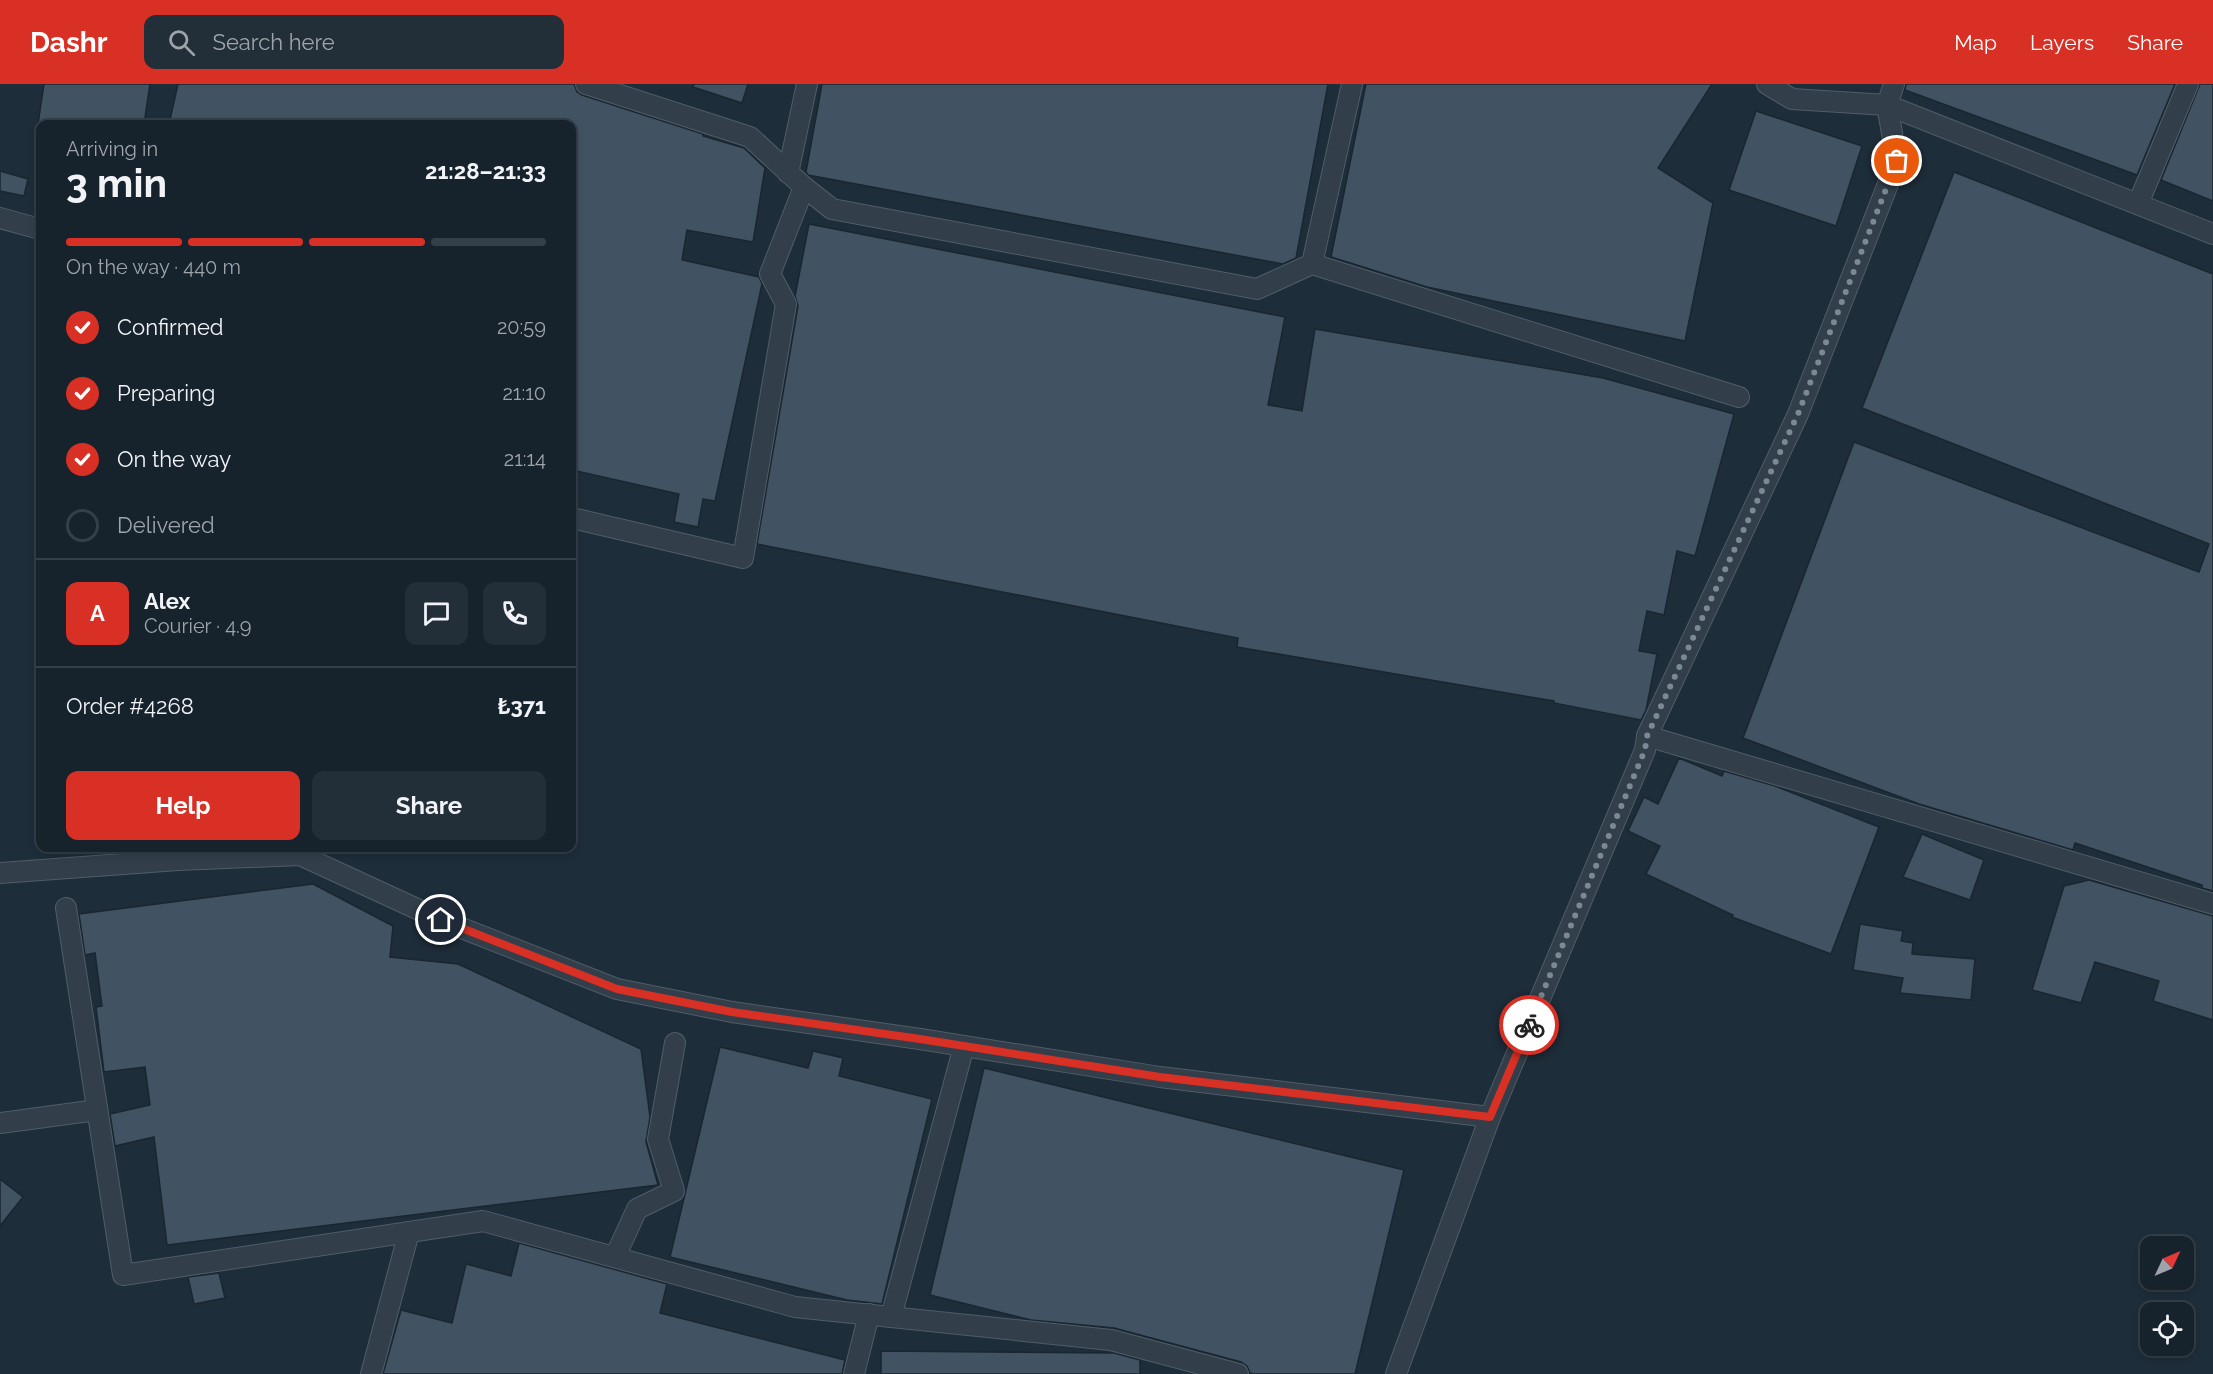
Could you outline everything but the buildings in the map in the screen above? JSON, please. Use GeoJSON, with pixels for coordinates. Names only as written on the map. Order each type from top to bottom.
{"type":"FeatureCollection","features":[{"type":"Feature","properties":{"kind":"street"},"geometry":{"type":"LineString","coordinates":[[586,84],[750,137],[804,187],[832,208],[1257,289],[1312,264],[1739,397]]}},
{"type":"Feature","properties":{"kind":"street"},"geometry":{"type":"LineString","coordinates":[[788,173],[807,84]]}},
{"type":"Feature","properties":{"kind":"street"},"geometry":{"type":"LineString","coordinates":[[1312,264],[1352,84]]}},
{"type":"Feature","properties":{"kind":"street"},"geometry":{"type":"LineString","coordinates":[[1767,84],[1792,99],[1887,105],[2213,234]]}},
{"type":"Feature","properties":{"kind":"street"},"geometry":{"type":"LineString","coordinates":[[1396,1374],[1490,1117],[1645,750],[1647,736],[1798,414],[1893,172],[1897,161],[1887,105],[1894,84]]}},
{"type":"Feature","properties":{"kind":"street"},"geometry":{"type":"LineString","coordinates":[[2139,204],[2188,84]]}},
{"type":"Feature","properties":{"kind":"street"},"geometry":{"type":"LineString","coordinates":[[576,519],[743,558],[786,304],[770,274],[804,187]]}},
{"type":"Feature","properties":{"kind":"street"},"geometry":{"type":"LineString","coordinates":[[0,218],[36,228]]}},
{"type":"Feature","properties":{"kind":"street"},"geometry":{"type":"LineString","coordinates":[[1647,736],[2213,904]]}},
{"type":"Feature","properties":{"kind":"street"},"geometry":{"type":"LineString","coordinates":[[0,873],[178,860],[300,855],[441,920],[617,989],[732,1012],[1160,1077],[1490,1117]]}},
{"type":"Feature","properties":{"kind":"street"},"geometry":{"type":"LineString","coordinates":[[66,908],[123,1275],[483,1221],[795,1307],[1111,1340],[1238,1374]]}},
{"type":"Feature","properties":{"kind":"street"},"geometry":{"type":"LineString","coordinates":[[615,1257],[636,1209],[674,1191],[658,1139],[675,1043]]}},
{"type":"Feature","properties":{"kind":"street"},"geometry":{"type":"LineString","coordinates":[[891,1317],[964,1046]]}},
{"type":"Feature","properties":{"kind":"street"},"geometry":{"type":"LineString","coordinates":[[0,1123],[97,1110]]}},
{"type":"Feature","properties":{"kind":"street"},"geometry":{"type":"LineString","coordinates":[[371,1374],[409,1232]]}},
{"type":"Feature","properties":{"kind":"street"},"geometry":{"type":"LineString","coordinates":[[854,1374],[869,1314]]}},
{"type":"Feature","properties":{"kind":"way so far"},"geometry":{"type":"LineString","coordinates":[[1529,1025],[1645,750],[1647,736],[1798,414],[1897,161]]}},
{"type":"Feature","properties":{"kind":"route"},"geometry":{"type":"LineString","coordinates":[[441,920],[617,989],[732,1012],[1160,1077],[1490,1117],[1529,1025]]}}]}
